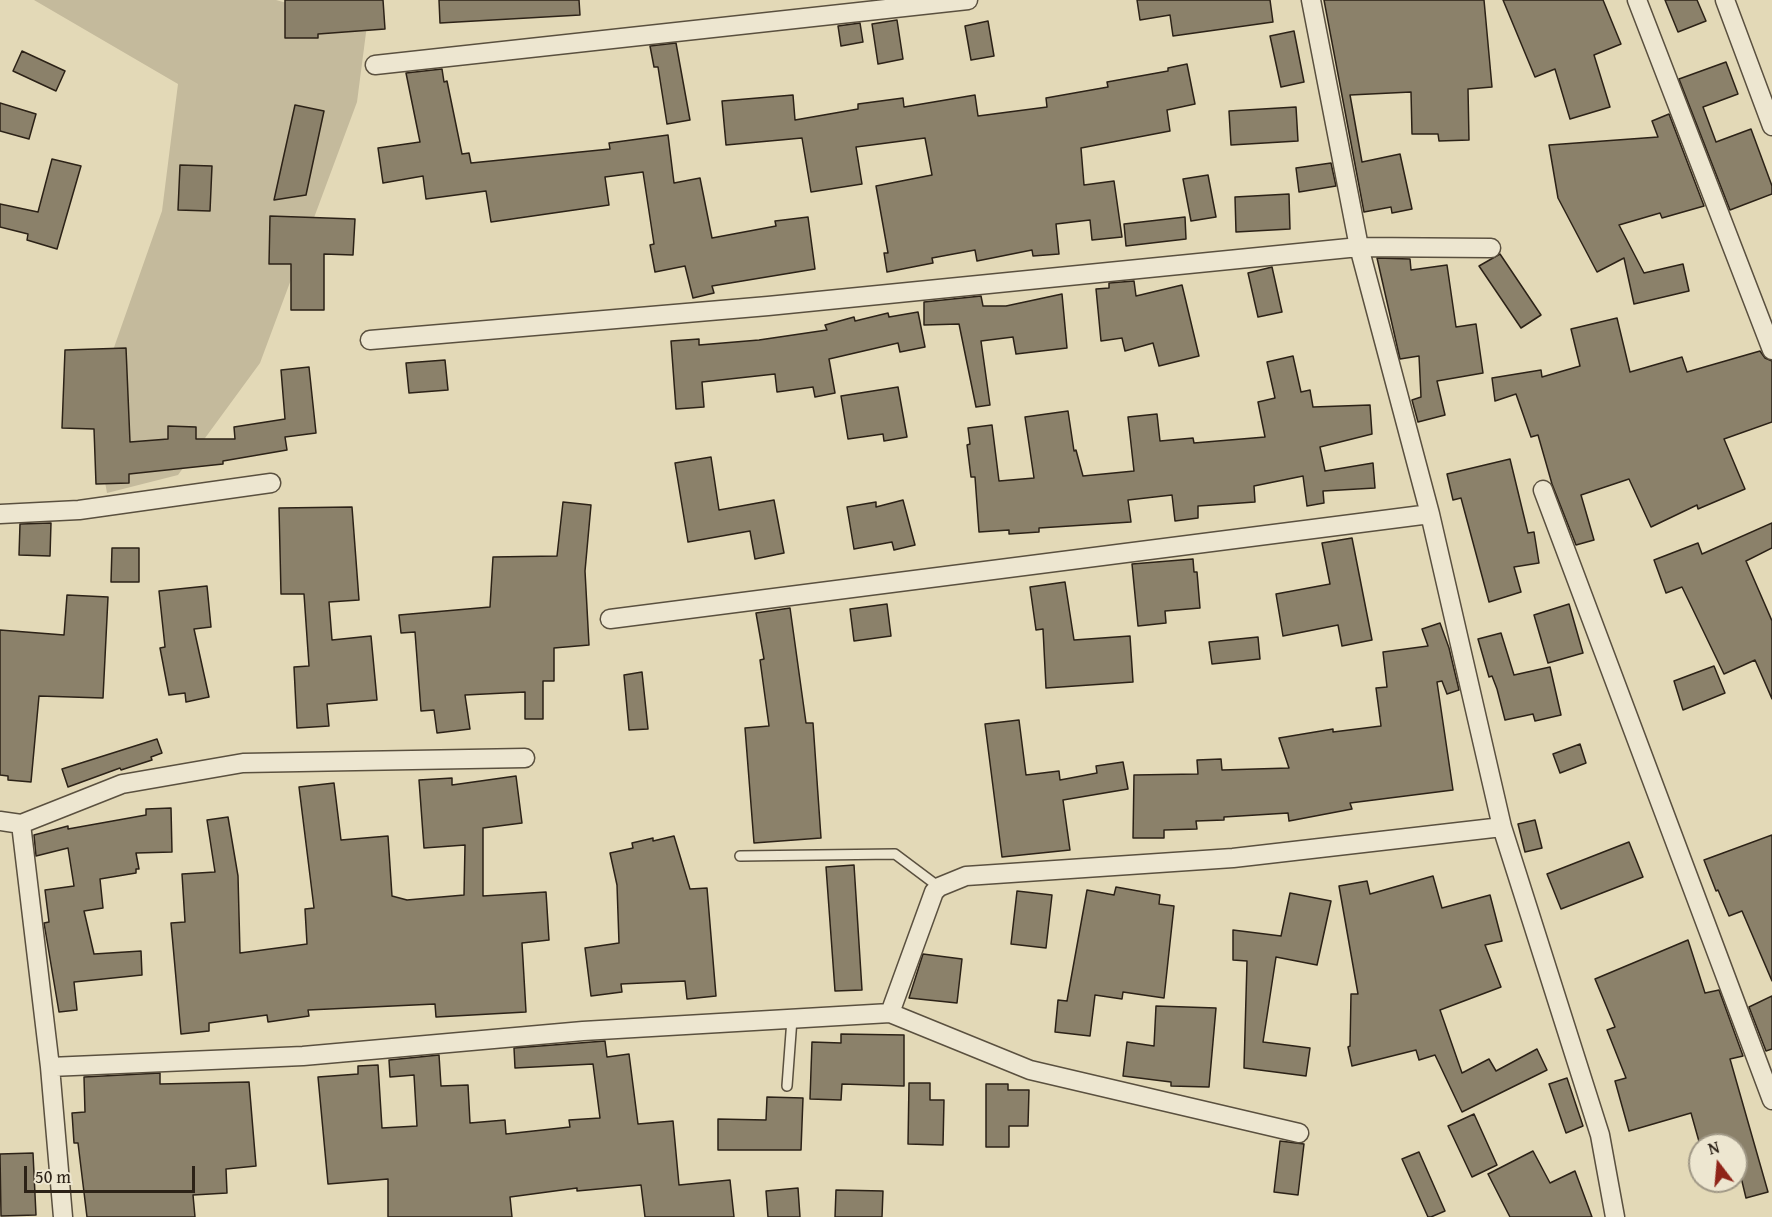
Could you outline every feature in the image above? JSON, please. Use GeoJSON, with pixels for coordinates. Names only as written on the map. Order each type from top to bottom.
{"type":"FeatureCollection","features":[{"type":"Feature","properties":{"kind":"street"},"geometry":{"type":"LineString","coordinates":[[375,65],[968,0]]}},
{"type":"Feature","properties":{"kind":"street"},"geometry":{"type":"LineString","coordinates":[[1311,0],[1359,247],[1430,514],[1502,827],[1600,1135],[1615,1217]]}},
{"type":"Feature","properties":{"kind":"street"},"geometry":{"type":"LineString","coordinates":[[1637,0],[1772,350]]}},
{"type":"Feature","properties":{"kind":"street"},"geometry":{"type":"LineString","coordinates":[[1725,0],[1772,126]]}},
{"type":"Feature","properties":{"kind":"street"},"geometry":{"type":"LineString","coordinates":[[370,340],[780,305],[1359,247],[1491,248]]}},
{"type":"Feature","properties":{"kind":"street"},"geometry":{"type":"LineString","coordinates":[[0,514],[79,510],[271,483]]}},
{"type":"Feature","properties":{"kind":"street"},"geometry":{"type":"LineString","coordinates":[[1543,490],[1772,1100]]}},
{"type":"Feature","properties":{"kind":"street"},"geometry":{"type":"LineString","coordinates":[[610,619],[1430,514]]}},
{"type":"Feature","properties":{"kind":"street"},"geometry":{"type":"LineString","coordinates":[[0,821],[21,824],[122,784],[243,763],[525,758]]}},
{"type":"Feature","properties":{"kind":"street"},"geometry":{"type":"LineString","coordinates":[[21,824],[50,1067],[63,1217]]}},
{"type":"Feature","properties":{"kind":"street"},"geometry":{"type":"LineString","coordinates":[[890,1013],[930,902],[939,887],[966,876],[1233,858],[1502,827]]}},
{"type":"Feature","properties":{"kind":"street"},"geometry":{"type":"LineString","coordinates":[[50,1067],[303,1056],[583,1030],[890,1013],[1030,1070],[1299,1133]]}},
{"type":"Feature","properties":{"kind":"lane"},"geometry":{"type":"LineString","coordinates":[[740,856],[895,854],[939,887]]}},
{"type":"Feature","properties":{"kind":"lane"},"geometry":{"type":"LineString","coordinates":[[787,1086],[792,1019]]}},
{"type":"Feature","properties":{"kind":"shaded area"},"geometry":{"type":"Polygon","coordinates":[[[34,0],[276,0],[367,25],[357,102],[260,363],[178,475],[107,493],[92,410],[162,211],[178,84],[34,0]]]}},
{"type":"Feature","properties":{"kind":"building"},"geometry":{"type":"Polygon","coordinates":[[[285,0],[383,0],[385,29],[318,34],[318,38],[285,38],[285,0]]]}},
{"type":"Feature","properties":{"kind":"building"},"geometry":{"type":"Polygon","coordinates":[[[439,0],[579,0],[580,15],[440,23],[439,0]]]}},
{"type":"Feature","properties":{"kind":"building"},"geometry":{"type":"Polygon","coordinates":[[[1137,0],[1270,0],[1273,22],[1173,36],[1170,15],[1140,20],[1137,0]]]}},
{"type":"Feature","properties":{"kind":"building"},"geometry":{"type":"Polygon","coordinates":[[[1324,0],[1484,0],[1492,87],[1468,89],[1469,140],[1439,141],[1438,134],[1412,134],[1411,92],[1350,95],[1362,162],[1400,154],[1412,209],[1392,213],[1391,207],[1364,212],[1324,0]]]}},
{"type":"Feature","properties":{"kind":"building"},"geometry":{"type":"Polygon","coordinates":[[[1503,0],[1603,0],[1621,44],[1594,55],[1610,107],[1570,119],[1555,69],[1535,77],[1503,0]]]}},
{"type":"Feature","properties":{"kind":"building"},"geometry":{"type":"Polygon","coordinates":[[[1665,0],[1697,0],[1706,21],[1678,32],[1665,0]]]}},
{"type":"Feature","properties":{"kind":"building"},"geometry":{"type":"Polygon","coordinates":[[[897,20],[903,59],[878,64],[872,24],[897,20]]]}},
{"type":"Feature","properties":{"kind":"building"},"geometry":{"type":"Polygon","coordinates":[[[988,21],[994,56],[971,60],[965,26],[988,21]]]}},
{"type":"Feature","properties":{"kind":"building"},"geometry":{"type":"Polygon","coordinates":[[[860,23],[863,42],[841,46],[838,26],[860,23]]]}},
{"type":"Feature","properties":{"kind":"building"},"geometry":{"type":"Polygon","coordinates":[[[1294,31],[1304,82],[1281,87],[1270,36],[1294,31]]]}},
{"type":"Feature","properties":{"kind":"building"},"geometry":{"type":"Polygon","coordinates":[[[676,43],[690,120],[667,124],[658,67],[654,67],[650,46],[676,43]]]}},
{"type":"Feature","properties":{"kind":"building"},"geometry":{"type":"Polygon","coordinates":[[[22,51],[65,71],[56,91],[13,71],[22,51]]]}},
{"type":"Feature","properties":{"kind":"building"},"geometry":{"type":"Polygon","coordinates":[[[1726,62],[1738,94],[1703,107],[1716,142],[1751,129],[1772,186],[1772,194],[1730,210],[1679,79],[1726,62]]]}},
{"type":"Feature","properties":{"kind":"building"},"geometry":{"type":"Polygon","coordinates":[[[1187,64],[1195,104],[1167,110],[1170,131],[1081,148],[1084,185],[1114,181],[1122,237],[1092,240],[1090,220],[1056,224],[1059,254],[1033,256],[1032,250],[977,261],[975,250],[932,258],[933,263],[887,272],[884,253],[888,253],[876,186],[932,175],[925,138],[856,147],[862,184],[811,192],[802,138],[726,145],[722,101],[793,95],[795,120],[858,109],[858,104],[903,98],[904,107],[975,95],[978,116],[1047,107],[1046,98],[1108,87],[1107,82],[1168,71],[1168,68],[1187,64]]]}},
{"type":"Feature","properties":{"kind":"building"},"geometry":{"type":"Polygon","coordinates":[[[442,69],[444,82],[447,81],[462,154],[469,153],[471,163],[610,149],[609,143],[668,135],[674,183],[700,178],[712,238],[776,226],[775,221],[808,217],[815,269],[712,286],[714,293],[693,298],[685,266],[655,272],[650,245],[654,244],[643,172],[605,177],[609,205],[491,222],[486,191],[426,199],[423,176],[383,183],[378,148],[420,142],[406,73],[442,69]]]}},
{"type":"Feature","properties":{"kind":"building"},"geometry":{"type":"Polygon","coordinates":[[[0,103],[36,114],[29,139],[0,131],[0,103]]]}},
{"type":"Feature","properties":{"kind":"building"},"geometry":{"type":"Polygon","coordinates":[[[295,105],[324,111],[306,195],[274,200],[295,105]]]}},
{"type":"Feature","properties":{"kind":"building"},"geometry":{"type":"Polygon","coordinates":[[[1296,107],[1298,141],[1231,145],[1229,111],[1296,107]]]}},
{"type":"Feature","properties":{"kind":"building"},"geometry":{"type":"Polygon","coordinates":[[[1669,114],[1704,206],[1662,218],[1660,213],[1619,225],[1644,273],[1683,264],[1689,291],[1634,304],[1624,258],[1597,272],[1558,198],[1549,145],[1658,137],[1652,121],[1669,114]]]}},
{"type":"Feature","properties":{"kind":"building"},"geometry":{"type":"Polygon","coordinates":[[[52,159],[81,166],[57,249],[27,240],[28,234],[0,227],[0,204],[38,212],[52,159]]]}},
{"type":"Feature","properties":{"kind":"building"},"geometry":{"type":"Polygon","coordinates":[[[1331,163],[1336,186],[1299,192],[1296,168],[1331,163]]]}},
{"type":"Feature","properties":{"kind":"building"},"geometry":{"type":"Polygon","coordinates":[[[180,165],[212,166],[210,211],[178,210],[180,165]]]}},
{"type":"Feature","properties":{"kind":"building"},"geometry":{"type":"Polygon","coordinates":[[[1208,175],[1216,217],[1191,221],[1183,179],[1208,175]]]}},
{"type":"Feature","properties":{"kind":"building"},"geometry":{"type":"Polygon","coordinates":[[[1289,194],[1290,229],[1236,232],[1235,197],[1289,194]]]}},
{"type":"Feature","properties":{"kind":"building"},"geometry":{"type":"Polygon","coordinates":[[[270,216],[355,219],[353,255],[324,254],[324,310],[291,310],[291,264],[269,264],[270,216]]]}},
{"type":"Feature","properties":{"kind":"building"},"geometry":{"type":"Polygon","coordinates":[[[1185,217],[1186,239],[1126,246],[1124,224],[1185,217]]]}},
{"type":"Feature","properties":{"kind":"building"},"geometry":{"type":"Polygon","coordinates":[[[1500,254],[1541,315],[1521,328],[1479,266],[1500,254]]]}},
{"type":"Feature","properties":{"kind":"building"},"geometry":{"type":"Polygon","coordinates":[[[1377,258],[1410,259],[1411,270],[1447,265],[1456,327],[1476,324],[1483,373],[1437,381],[1445,415],[1418,422],[1412,400],[1421,397],[1419,356],[1400,359],[1377,258]]]}},
{"type":"Feature","properties":{"kind":"building"},"geometry":{"type":"Polygon","coordinates":[[[1272,267],[1282,312],[1258,317],[1248,273],[1272,267]]]}},
{"type":"Feature","properties":{"kind":"building"},"geometry":{"type":"Polygon","coordinates":[[[1134,281],[1136,296],[1182,285],[1199,356],[1159,366],[1153,343],[1125,351],[1122,338],[1101,341],[1096,289],[1109,288],[1109,283],[1134,281]]]}},
{"type":"Feature","properties":{"kind":"building"},"geometry":{"type":"Polygon","coordinates":[[[1062,294],[1067,348],[1016,354],[1013,337],[981,341],[990,405],[976,407],[959,324],[924,325],[924,302],[981,296],[983,306],[1006,306],[1062,294]]]}},
{"type":"Feature","properties":{"kind":"building"},"geometry":{"type":"Polygon","coordinates":[[[918,312],[925,347],[900,352],[898,343],[829,359],[835,393],[815,397],[813,387],[777,392],[775,374],[702,382],[704,407],[676,409],[671,341],[699,339],[699,345],[759,340],[827,330],[825,325],[854,317],[855,321],[888,313],[889,317],[918,312]]]}},
{"type":"Feature","properties":{"kind":"building"},"geometry":{"type":"Polygon","coordinates":[[[1617,318],[1630,372],[1682,357],[1687,372],[1760,351],[1765,358],[1772,361],[1772,422],[1724,439],[1745,489],[1698,509],[1697,505],[1651,527],[1629,479],[1581,495],[1594,540],[1576,545],[1552,484],[1538,435],[1531,437],[1516,394],[1495,401],[1492,378],[1541,370],[1542,377],[1580,366],[1571,329],[1617,318]]]}},
{"type":"Feature","properties":{"kind":"building"},"geometry":{"type":"Polygon","coordinates":[[[126,348],[130,442],[168,439],[168,426],[196,427],[196,439],[235,439],[234,427],[285,419],[281,370],[309,367],[316,433],[285,437],[287,450],[223,461],[223,464],[129,474],[129,483],[96,484],[94,429],[62,428],[65,350],[126,348]]]}},
{"type":"Feature","properties":{"kind":"building"},"geometry":{"type":"Polygon","coordinates":[[[1293,356],[1301,392],[1310,390],[1313,407],[1370,405],[1372,434],[1320,447],[1325,471],[1373,463],[1375,488],[1323,491],[1324,503],[1307,506],[1303,476],[1254,486],[1255,502],[1198,506],[1198,518],[1175,521],[1172,495],[1128,500],[1131,522],[1039,528],[1039,532],[1009,534],[1009,530],[979,532],[975,477],[971,477],[967,445],[970,444],[968,428],[992,425],[999,481],[1034,478],[1025,417],[1068,411],[1074,451],[1076,450],[1083,476],[1134,471],[1128,417],[1157,414],[1160,441],[1193,438],[1194,443],[1265,437],[1258,402],[1275,398],[1267,362],[1293,356]]]}},
{"type":"Feature","properties":{"kind":"building"},"geometry":{"type":"Polygon","coordinates":[[[445,360],[448,390],[409,393],[406,363],[445,360]]]}},
{"type":"Feature","properties":{"kind":"building"},"geometry":{"type":"Polygon","coordinates":[[[898,387],[907,437],[884,441],[883,434],[848,439],[841,396],[898,387]]]}},
{"type":"Feature","properties":{"kind":"building"},"geometry":{"type":"Polygon","coordinates":[[[711,457],[719,510],[774,500],[784,553],[755,559],[750,531],[688,542],[675,463],[711,457]]]}},
{"type":"Feature","properties":{"kind":"building"},"geometry":{"type":"Polygon","coordinates":[[[1510,459],[1528,533],[1534,532],[1539,563],[1514,567],[1521,592],[1489,602],[1461,498],[1453,500],[1447,474],[1510,459]]]}},
{"type":"Feature","properties":{"kind":"building"},"geometry":{"type":"Polygon","coordinates":[[[903,500],[915,545],[894,550],[892,542],[854,549],[847,507],[876,502],[876,507],[903,500]]]}},
{"type":"Feature","properties":{"kind":"building"},"geometry":{"type":"Polygon","coordinates":[[[563,502],[591,505],[585,571],[589,645],[554,648],[554,681],[543,681],[543,719],[525,719],[525,692],[465,695],[470,729],[437,733],[434,710],[421,711],[415,632],[401,633],[399,615],[490,607],[493,557],[557,556],[563,502]]]}},
{"type":"Feature","properties":{"kind":"building"},"geometry":{"type":"Polygon","coordinates":[[[352,507],[359,600],[329,602],[332,640],[371,636],[377,700],[327,704],[329,726],[297,728],[294,667],[309,666],[304,594],[281,594],[279,508],[352,507]]]}},
{"type":"Feature","properties":{"kind":"building"},"geometry":{"type":"Polygon","coordinates":[[[51,523],[50,556],[19,555],[20,524],[51,523]]]}},
{"type":"Feature","properties":{"kind":"building"},"geometry":{"type":"Polygon","coordinates":[[[1772,523],[1772,548],[1746,561],[1772,621],[1772,699],[1755,660],[1724,674],[1682,587],[1666,593],[1654,560],[1698,543],[1702,554],[1772,523]]]}},
{"type":"Feature","properties":{"kind":"building"},"geometry":{"type":"Polygon","coordinates":[[[1352,538],[1372,640],[1342,646],[1338,625],[1283,636],[1276,594],[1330,584],[1322,543],[1352,538]]]}},
{"type":"Feature","properties":{"kind":"building"},"geometry":{"type":"Polygon","coordinates":[[[112,548],[139,548],[139,582],[111,582],[112,548]]]}},
{"type":"Feature","properties":{"kind":"building"},"geometry":{"type":"Polygon","coordinates":[[[1193,559],[1194,572],[1197,572],[1200,608],[1165,611],[1166,623],[1138,626],[1132,564],[1193,559]]]}},
{"type":"Feature","properties":{"kind":"building"},"geometry":{"type":"Polygon","coordinates":[[[1065,582],[1074,640],[1130,636],[1133,682],[1046,688],[1043,629],[1036,630],[1030,587],[1065,582]]]}},
{"type":"Feature","properties":{"kind":"building"},"geometry":{"type":"Polygon","coordinates":[[[207,586],[211,627],[194,629],[209,697],[186,702],[185,693],[169,695],[160,648],[165,647],[159,591],[207,586]]]}},
{"type":"Feature","properties":{"kind":"building"},"geometry":{"type":"Polygon","coordinates":[[[67,595],[108,597],[103,698],[39,696],[31,782],[8,780],[8,776],[0,775],[0,630],[64,635],[67,595]]]}},
{"type":"Feature","properties":{"kind":"building"},"geometry":{"type":"Polygon","coordinates":[[[887,604],[891,636],[854,641],[850,609],[887,604]]]}},
{"type":"Feature","properties":{"kind":"building"},"geometry":{"type":"Polygon","coordinates":[[[1569,604],[1583,653],[1548,663],[1534,615],[1569,604]]]}},
{"type":"Feature","properties":{"kind":"building"},"geometry":{"type":"Polygon","coordinates":[[[790,608],[806,723],[813,723],[821,838],[754,843],[745,728],[769,726],[760,660],[764,659],[756,613],[790,608]]]}},
{"type":"Feature","properties":{"kind":"building"},"geometry":{"type":"Polygon","coordinates":[[[1440,623],[1449,648],[1459,690],[1447,694],[1442,681],[1437,682],[1453,790],[1350,803],[1352,809],[1289,821],[1288,813],[1196,821],[1197,829],[1164,830],[1164,838],[1133,838],[1134,775],[1198,774],[1197,760],[1221,759],[1222,770],[1289,768],[1279,738],[1333,729],[1333,732],[1381,726],[1376,688],[1387,687],[1383,652],[1428,646],[1422,629],[1440,623]]]}},
{"type":"Feature","properties":{"kind":"building"},"geometry":{"type":"Polygon","coordinates":[[[1501,633],[1514,675],[1550,667],[1561,715],[1535,721],[1533,714],[1505,720],[1497,689],[1492,676],[1489,677],[1478,639],[1501,633]]]}},
{"type":"Feature","properties":{"kind":"building"},"geometry":{"type":"Polygon","coordinates":[[[1258,637],[1260,659],[1212,664],[1209,642],[1258,637]]]}},
{"type":"Feature","properties":{"kind":"building"},"geometry":{"type":"Polygon","coordinates":[[[1714,666],[1725,693],[1683,710],[1674,681],[1714,666]]]}},
{"type":"Feature","properties":{"kind":"building"},"geometry":{"type":"Polygon","coordinates":[[[642,672],[648,729],[629,730],[624,675],[642,672]]]}},
{"type":"Feature","properties":{"kind":"building"},"geometry":{"type":"Polygon","coordinates":[[[1019,720],[1026,775],[1059,771],[1060,780],[1097,773],[1096,766],[1123,762],[1128,789],[1063,800],[1070,850],[1002,857],[985,724],[1019,720]]]}},
{"type":"Feature","properties":{"kind":"building"},"geometry":{"type":"Polygon","coordinates":[[[157,739],[162,753],[151,757],[152,760],[121,770],[120,768],[68,787],[62,769],[157,739]]]}},
{"type":"Feature","properties":{"kind":"building"},"geometry":{"type":"Polygon","coordinates":[[[1580,744],[1586,763],[1560,773],[1553,754],[1580,744]]]}},
{"type":"Feature","properties":{"kind":"building"},"geometry":{"type":"Polygon","coordinates":[[[516,776],[522,823],[483,828],[483,896],[546,892],[549,940],[522,943],[526,1012],[436,1017],[435,1004],[308,1010],[309,1016],[268,1022],[267,1015],[209,1023],[209,1031],[181,1034],[171,923],[185,922],[182,874],[215,872],[207,820],[228,817],[238,876],[240,953],[307,944],[305,909],[314,908],[299,787],[334,783],[341,840],[388,836],[392,896],[407,900],[464,895],[465,845],[424,848],[419,780],[452,778],[452,785],[516,776]]]}},
{"type":"Feature","properties":{"kind":"building"},"geometry":{"type":"Polygon","coordinates":[[[171,808],[172,852],[136,853],[139,869],[136,869],[136,873],[100,879],[103,908],[84,911],[94,954],[141,951],[142,975],[74,982],[77,1010],[59,1012],[44,923],[49,922],[45,890],[74,886],[68,848],[36,856],[34,835],[68,826],[68,829],[146,815],[146,809],[171,808]]]}},
{"type":"Feature","properties":{"kind":"building"},"geometry":{"type":"Polygon","coordinates":[[[1535,820],[1542,848],[1525,852],[1518,824],[1535,820]]]}},
{"type":"Feature","properties":{"kind":"building"},"geometry":{"type":"Polygon","coordinates":[[[1772,835],[1772,981],[1742,911],[1729,916],[1704,860],[1772,835]]]}},
{"type":"Feature","properties":{"kind":"building"},"geometry":{"type":"Polygon","coordinates":[[[674,836],[690,889],[707,888],[716,996],[687,999],[685,981],[621,984],[622,992],[591,996],[585,948],[619,943],[617,885],[610,853],[633,848],[632,843],[674,836]]]}},
{"type":"Feature","properties":{"kind":"building"},"geometry":{"type":"Polygon","coordinates":[[[1629,842],[1643,877],[1561,909],[1547,874],[1629,842]]]}},
{"type":"Feature","properties":{"kind":"building"},"geometry":{"type":"Polygon","coordinates":[[[854,865],[862,990],[835,991],[826,867],[854,865]]]}},
{"type":"Feature","properties":{"kind":"building"},"geometry":{"type":"Polygon","coordinates":[[[1433,876],[1442,908],[1490,895],[1502,941],[1485,945],[1501,987],[1440,1010],[1462,1073],[1489,1059],[1496,1071],[1537,1049],[1547,1070],[1462,1112],[1435,1055],[1419,1060],[1416,1050],[1352,1066],[1348,1047],[1350,1046],[1351,994],[1358,994],[1339,886],[1367,881],[1370,894],[1433,876]]]}},
{"type":"Feature","properties":{"kind":"building"},"geometry":{"type":"Polygon","coordinates":[[[1116,887],[1160,895],[1159,904],[1174,906],[1164,998],[1123,992],[1122,999],[1095,995],[1090,1036],[1055,1032],[1058,1000],[1067,1001],[1087,890],[1114,895],[1116,887]]]}},
{"type":"Feature","properties":{"kind":"building"},"geometry":{"type":"Polygon","coordinates":[[[1017,891],[1052,895],[1046,948],[1011,944],[1017,891]]]}},
{"type":"Feature","properties":{"kind":"building"},"geometry":{"type":"Polygon","coordinates":[[[1290,893],[1331,901],[1317,965],[1276,957],[1263,1042],[1310,1048],[1306,1076],[1244,1068],[1247,961],[1233,960],[1233,930],[1281,936],[1290,893]]]}},
{"type":"Feature","properties":{"kind":"building"},"geometry":{"type":"Polygon","coordinates":[[[1688,940],[1705,993],[1719,990],[1743,1056],[1730,1059],[1768,1192],[1746,1198],[1745,1193],[1748,1193],[1748,1133],[1697,1133],[1691,1113],[1629,1131],[1615,1081],[1626,1078],[1607,1030],[1615,1027],[1595,979],[1688,940]]]}},
{"type":"Feature","properties":{"kind":"building"},"geometry":{"type":"Polygon","coordinates":[[[923,954],[962,959],[957,1003],[909,998],[923,954]]]}},
{"type":"Feature","properties":{"kind":"building"},"geometry":{"type":"Polygon","coordinates":[[[1772,996],[1772,1049],[1766,1051],[1749,1007],[1772,996]]]}},
{"type":"Feature","properties":{"kind":"building"},"geometry":{"type":"Polygon","coordinates":[[[1156,1006],[1216,1008],[1209,1087],[1171,1086],[1171,1082],[1123,1076],[1127,1042],[1154,1046],[1156,1006]]]}},
{"type":"Feature","properties":{"kind":"building"},"geometry":{"type":"Polygon","coordinates":[[[841,1034],[904,1035],[904,1086],[842,1084],[841,1100],[810,1099],[812,1042],[841,1043],[841,1034]]]}},
{"type":"Feature","properties":{"kind":"building"},"geometry":{"type":"Polygon","coordinates":[[[605,1041],[607,1057],[629,1054],[638,1124],[673,1121],[679,1185],[730,1180],[734,1217],[645,1217],[641,1185],[577,1191],[577,1188],[510,1197],[512,1217],[388,1217],[388,1179],[328,1184],[318,1077],[358,1074],[358,1066],[378,1065],[382,1128],[417,1126],[414,1075],[390,1077],[389,1060],[439,1055],[441,1086],[468,1085],[470,1123],[505,1120],[506,1134],[570,1127],[569,1120],[600,1118],[593,1064],[515,1068],[514,1048],[605,1041]]]}},
{"type":"Feature","properties":{"kind":"building"},"geometry":{"type":"Polygon","coordinates":[[[160,1073],[160,1084],[249,1082],[256,1166],[226,1169],[227,1193],[193,1195],[195,1217],[87,1217],[78,1143],[74,1143],[72,1113],[85,1112],[84,1077],[160,1073]]]}},
{"type":"Feature","properties":{"kind":"building"},"geometry":{"type":"Polygon","coordinates":[[[1567,1078],[1583,1126],[1566,1133],[1549,1084],[1567,1078]]]}},
{"type":"Feature","properties":{"kind":"building"},"geometry":{"type":"Polygon","coordinates":[[[909,1083],[930,1083],[930,1100],[944,1100],[943,1145],[908,1144],[909,1083]]]}},
{"type":"Feature","properties":{"kind":"building"},"geometry":{"type":"Polygon","coordinates":[[[986,1084],[1008,1084],[1008,1090],[1029,1090],[1028,1126],[1009,1126],[1009,1147],[986,1147],[986,1084]]]}},
{"type":"Feature","properties":{"kind":"building"},"geometry":{"type":"Polygon","coordinates":[[[767,1097],[803,1098],[801,1150],[718,1150],[718,1119],[766,1120],[767,1097]]]}},
{"type":"Feature","properties":{"kind":"building"},"geometry":{"type":"Polygon","coordinates":[[[1474,1114],[1497,1165],[1472,1177],[1448,1126],[1474,1114]]]}},
{"type":"Feature","properties":{"kind":"building"},"geometry":{"type":"Polygon","coordinates":[[[1280,1141],[1304,1144],[1298,1195],[1274,1192],[1280,1141]]]}},
{"type":"Feature","properties":{"kind":"building"},"geometry":{"type":"Polygon","coordinates":[[[1533,1151],[1550,1183],[1575,1171],[1592,1217],[1510,1217],[1488,1174],[1533,1151]]]}},
{"type":"Feature","properties":{"kind":"building"},"geometry":{"type":"Polygon","coordinates":[[[1419,1152],[1445,1211],[1431,1217],[1428,1217],[1402,1159],[1419,1152]]]}},
{"type":"Feature","properties":{"kind":"building"},"geometry":{"type":"Polygon","coordinates":[[[33,1153],[36,1215],[1,1216],[0,1154],[33,1153]]]}},
{"type":"Feature","properties":{"kind":"building"},"geometry":{"type":"Polygon","coordinates":[[[798,1188],[800,1217],[768,1217],[766,1191],[798,1188]]]}},
{"type":"Feature","properties":{"kind":"building"},"geometry":{"type":"Polygon","coordinates":[[[836,1190],[883,1191],[882,1217],[835,1217],[836,1190]]]}}]}
